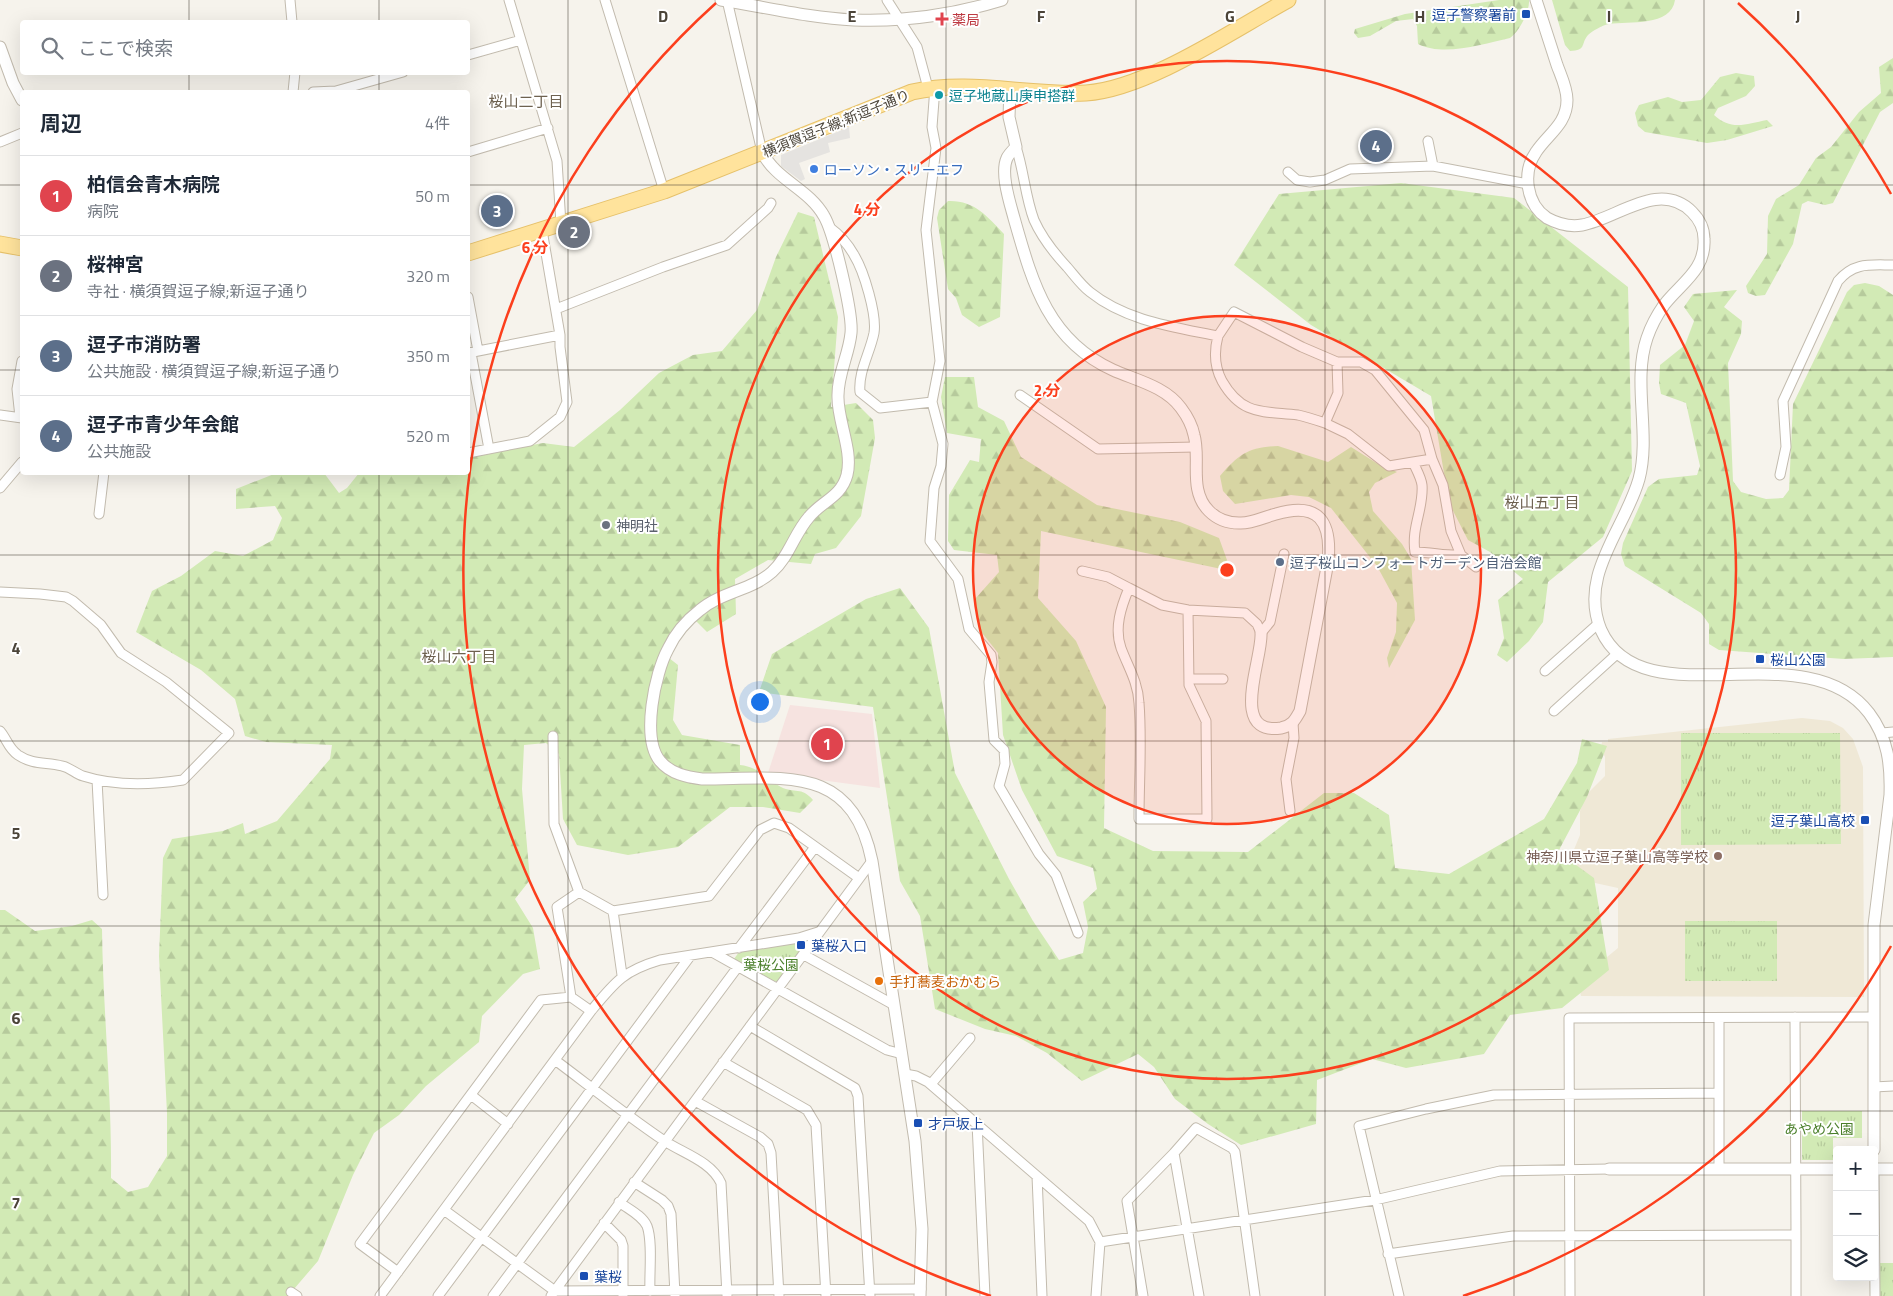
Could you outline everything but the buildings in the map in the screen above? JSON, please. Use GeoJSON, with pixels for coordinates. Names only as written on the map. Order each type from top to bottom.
{"type":"FeatureCollection","features":[{"type":"Feature","properties":{"kind":"main road","name":"横須賀逗子線;新逗子通り"},"geometry":{"type":"LineString","coordinates":[[470,252],[664,191],[893,98],[931,88],[963,86],[1087,93],[1129,84],[1183,58],[1288,0]]}},
{"type":"Feature","properties":{"kind":"main road"},"geometry":{"type":"LineString","coordinates":[[0,244],[20,248]]}},
{"type":"Feature","properties":{"kind":"street"},"geometry":{"type":"LineString","coordinates":[[290,0],[292,20]]}},
{"type":"Feature","properties":{"kind":"street"},"geometry":{"type":"LineString","coordinates":[[509,0],[557,161],[561,224]]}},
{"type":"Feature","properties":{"kind":"street"},"geometry":{"type":"LineString","coordinates":[[605,0],[664,191]]}},
{"type":"Feature","properties":{"kind":"street"},"geometry":{"type":"LineString","coordinates":[[444,1210],[517,1264],[553,1294],[624,1293],[650,1290],[675,1293],[920,1293],[920,1189],[905,1074],[872,861],[868,838],[862,823],[839,796],[822,786],[802,780],[686,777],[671,770],[660,761],[652,747],[649,731],[661,664],[680,630],[700,609],[721,596],[771,574],[783,562],[799,530],[809,516],[836,495],[843,485],[847,473],[847,460],[838,400],[838,384],[849,347],[851,317],[829,227],[819,208],[769,165],[762,152],[725,0],[832,18],[902,20],[956,13],[1002,0]]}},
{"type":"Feature","properties":{"kind":"street"},"geometry":{"type":"LineString","coordinates":[[887,0],[902,20],[917,47],[931,88],[932,127],[936,148],[926,230],[940,360],[932,402],[943,444],[941,466],[934,488],[930,541],[958,579],[969,629],[991,655],[992,662],[989,682],[994,740],[1004,750],[1005,764],[999,786],[1039,854],[1056,875],[1078,933]]}},
{"type":"Feature","properties":{"kind":"street"},"geometry":{"type":"LineString","coordinates":[[1536,0],[1564,85],[1567,101],[1562,122],[1536,152],[1530,165],[1528,193],[1543,215],[1556,223],[1571,226],[1587,224],[1644,201],[1666,200],[1684,205],[1690,210],[1697,217],[1704,234],[1704,248],[1700,266],[1663,306],[1652,326],[1644,347],[1642,466],[1636,490],[1598,573],[1594,598],[1599,623],[1605,638],[1618,653],[1643,668],[1668,674],[1804,676],[1830,682],[1843,688],[1864,706],[1887,732],[1891,775],[1874,925],[1874,1146]]}},
{"type":"Feature","properties":{"kind":"street"},"geometry":{"type":"LineString","coordinates":[[470,54],[521,40]]}},
{"type":"Feature","properties":{"kind":"street"},"geometry":{"type":"LineString","coordinates":[[0,47],[13,83],[20,96]]}},
{"type":"Feature","properties":{"kind":"street"},"geometry":{"type":"LineString","coordinates":[[293,90],[295,75]]}},
{"type":"Feature","properties":{"kind":"street"},"geometry":{"type":"LineString","coordinates":[[339,90],[392,75]]}},
{"type":"Feature","properties":{"kind":"street"},"geometry":{"type":"LineString","coordinates":[[1010,89],[1009,116],[1022,167],[1024,189],[1041,233],[1054,253],[1088,290],[1123,312],[1146,321],[1218,336]]}},
{"type":"Feature","properties":{"kind":"street"},"geometry":{"type":"LineString","coordinates":[[470,151],[548,128]]}},
{"type":"Feature","properties":{"kind":"street"},"geometry":{"type":"LineString","coordinates":[[0,142],[20,134]]}},
{"type":"Feature","properties":{"kind":"street"},"geometry":{"type":"LineString","coordinates":[[1428,141],[1433,166]]}},
{"type":"Feature","properties":{"kind":"street"},"geometry":{"type":"LineString","coordinates":[[1016,147],[1006,162],[1007,190],[1031,277],[1050,317],[1069,339],[1092,358],[1166,394],[1180,406],[1188,420],[1196,447],[1198,492],[1209,511],[1219,518],[1241,524],[1278,513],[1306,510],[1315,514],[1326,528],[1330,546],[1328,562],[1300,711],[1292,723],[1284,727],[1267,727],[1254,717],[1250,709],[1261,633],[1270,622],[1284,554]]}},
{"type":"Feature","properties":{"kind":"street"},"geometry":{"type":"LineString","coordinates":[[1288,172],[1297,180],[1310,182],[1324,180],[1350,169],[1433,166],[1528,184]]}},
{"type":"Feature","properties":{"kind":"street"},"geometry":{"type":"LineString","coordinates":[[556,309],[663,267],[727,245],[768,208],[771,203]]}},
{"type":"Feature","properties":{"kind":"street"},"geometry":{"type":"LineString","coordinates":[[829,227],[842,238],[856,257],[874,313],[874,331],[859,382],[860,392],[880,408],[932,402]]}},
{"type":"Feature","properties":{"kind":"street"},"geometry":{"type":"LineString","coordinates":[[470,453],[530,441],[560,417],[567,402],[560,335],[542,230]]}},
{"type":"Feature","properties":{"kind":"street"},"geometry":{"type":"LineString","coordinates":[[1780,475],[1786,447],[1783,401],[1838,281],[1847,270],[1863,265],[1893,265]]}},
{"type":"Feature","properties":{"kind":"street"},"geometry":{"type":"LineString","coordinates":[[1432,459],[1389,466],[1348,434],[1324,423],[1301,416],[1256,412],[1243,407],[1229,392],[1221,378],[1216,363],[1215,347],[1218,336],[1234,312],[1295,344],[1337,362],[1361,362],[1375,370],[1424,430],[1432,459],[1443,485],[1447,515],[1461,555],[1476,567]]}},
{"type":"Feature","properties":{"kind":"street"},"geometry":{"type":"LineString","coordinates":[[470,324],[472,352],[489,449]]}},
{"type":"Feature","properties":{"kind":"street"},"geometry":{"type":"LineString","coordinates":[[472,352],[560,335]]}},
{"type":"Feature","properties":{"kind":"street"},"geometry":{"type":"LineString","coordinates":[[1324,423],[1338,393],[1337,362]]}},
{"type":"Feature","properties":{"kind":"street"},"geometry":{"type":"LineString","coordinates":[[20,372],[17,389],[20,411]]}},
{"type":"Feature","properties":{"kind":"street"},"geometry":{"type":"LineString","coordinates":[[1020,395],[1098,449],[1196,447]]}},
{"type":"Feature","properties":{"kind":"street"},"geometry":{"type":"LineString","coordinates":[[0,415],[20,418]]}},
{"type":"Feature","properties":{"kind":"street"},"geometry":{"type":"LineString","coordinates":[[1414,462],[1422,483],[1422,494],[1414,527],[1415,552],[1435,553],[1442,557],[1461,555]]}},
{"type":"Feature","properties":{"kind":"street"},"geometry":{"type":"LineString","coordinates":[[0,488],[20,464]]}},
{"type":"Feature","properties":{"kind":"street"},"geometry":{"type":"LineString","coordinates":[[99,514],[104,475]]}},
{"type":"Feature","properties":{"kind":"street"},"geometry":{"type":"LineString","coordinates":[[1082,571],[1108,577],[1162,605],[1188,610],[1245,613],[1252,618],[1261,633]]}},
{"type":"Feature","properties":{"kind":"street"},"geometry":{"type":"LineString","coordinates":[[1129,588],[1122,604],[1119,634],[1121,647],[1135,678],[1138,696],[1139,819],[1207,819],[1206,721],[1192,693],[1189,679],[1188,610]]}},
{"type":"Feature","properties":{"kind":"street"},"geometry":{"type":"LineString","coordinates":[[0,592],[66,597],[73,601],[101,625],[122,653],[166,682],[229,733],[183,780],[166,783],[130,784],[97,780],[80,775],[63,766],[27,761],[6,744],[5,736],[0,731]]}},
{"type":"Feature","properties":{"kind":"street"},"geometry":{"type":"LineString","coordinates":[[1545,671],[1599,623]]}},
{"type":"Feature","properties":{"kind":"street"},"geometry":{"type":"LineString","coordinates":[[1554,711],[1618,653]]}},
{"type":"Feature","properties":{"kind":"street"},"geometry":{"type":"LineString","coordinates":[[1189,679],[1223,679]]}},
{"type":"Feature","properties":{"kind":"street"},"geometry":{"type":"LineString","coordinates":[[1290,810],[1286,780],[1294,738],[1292,723]]}},
{"type":"Feature","properties":{"kind":"street"},"geometry":{"type":"LineString","coordinates":[[554,736],[554,824],[579,892],[613,911],[709,896],[760,830],[766,825],[781,824],[859,878]]}},
{"type":"Feature","properties":{"kind":"street"},"geometry":{"type":"LineString","coordinates":[[97,780],[103,895]]}},
{"type":"Feature","properties":{"kind":"street"},"geometry":{"type":"LineString","coordinates":[[739,948],[815,846]]}},
{"type":"Feature","properties":{"kind":"street"},"geometry":{"type":"LineString","coordinates":[[553,1294],[872,861]]}},
{"type":"Feature","properties":{"kind":"street"},"geometry":{"type":"LineString","coordinates":[[570,997],[557,907],[579,892]]}},
{"type":"Feature","properties":{"kind":"street"},"geometry":{"type":"LineString","coordinates":[[613,911],[622,975]]}},
{"type":"Feature","properties":{"kind":"street"},"geometry":{"type":"LineString","coordinates":[[380,1296],[591,1012],[622,975],[651,962],[799,938],[818,932]]}},
{"type":"Feature","properties":{"kind":"street"},"geometry":{"type":"LineString","coordinates":[[712,952],[737,968],[887,1050],[902,1054]]}},
{"type":"Feature","properties":{"kind":"street"},"geometry":{"type":"LineString","coordinates":[[438,1296],[691,955]]}},
{"type":"Feature","properties":{"kind":"street"},"geometry":{"type":"LineString","coordinates":[[804,955],[894,1005]]}},
{"type":"Feature","properties":{"kind":"street"},"geometry":{"type":"LineString","coordinates":[[494,1296],[737,968]]}},
{"type":"Feature","properties":{"kind":"street"},"geometry":{"type":"LineString","coordinates":[[398,1272],[360,1244],[541,1000],[570,997],[591,1012]]}},
{"type":"Feature","properties":{"kind":"street"},"geometry":{"type":"LineString","coordinates":[[1795,1017],[1796,1296]]}},
{"type":"Feature","properties":{"kind":"street"},"geometry":{"type":"LineString","coordinates":[[1570,1296],[1569,1018],[1873,1017]]}},
{"type":"Feature","properties":{"kind":"street"},"geometry":{"type":"LineString","coordinates":[[1719,1169],[1720,1018]]}},
{"type":"Feature","properties":{"kind":"street"},"geometry":{"type":"LineString","coordinates":[[750,1026],[855,1088],[858,1096],[871,1293]]}},
{"type":"Feature","properties":{"kind":"street"},"geometry":{"type":"LineString","coordinates":[[931,1084],[970,1038]]}},
{"type":"Feature","properties":{"kind":"street"},"geometry":{"type":"LineString","coordinates":[[555,1060],[665,1141],[711,1169],[721,1183],[727,1293]]}},
{"type":"Feature","properties":{"kind":"street"},"geometry":{"type":"LineString","coordinates":[[723,1062],[807,1110],[816,1125],[826,1293]]}},
{"type":"Feature","properties":{"kind":"street"},"geometry":{"type":"LineString","coordinates":[[905,1074],[916,1076],[931,1084],[1082,1214],[1093,1227],[1100,1242],[1096,1296]]}},
{"type":"Feature","properties":{"kind":"street"},"geometry":{"type":"LineString","coordinates":[[1874,1087],[1893,1086]]}},
{"type":"Feature","properties":{"kind":"street"},"geometry":{"type":"LineString","coordinates":[[1399,1296],[1359,1126],[1426,1109],[1494,1095],[1719,1093]]}},
{"type":"Feature","properties":{"kind":"street"},"geometry":{"type":"LineString","coordinates":[[471,1095],[508,1124]]}},
{"type":"Feature","properties":{"kind":"street"},"geometry":{"type":"LineString","coordinates":[[695,1100],[760,1137],[768,1144],[771,1153],[780,1293]]}},
{"type":"Feature","properties":{"kind":"street"},"geometry":{"type":"LineString","coordinates":[[977,1123],[985,1296]]}},
{"type":"Feature","properties":{"kind":"street"},"geometry":{"type":"LineString","coordinates":[[1143,1296],[1127,1201],[1196,1128],[1232,1148],[1234,1152],[1255,1296]]}},
{"type":"Feature","properties":{"kind":"street"},"geometry":{"type":"LineString","coordinates":[[1174,1153],[1199,1296]]}},
{"type":"Feature","properties":{"kind":"street"},"geometry":{"type":"LineString","coordinates":[[1100,1242],[1375,1200],[1500,1172],[1570,1169],[1833,1169]]}},
{"type":"Feature","properties":{"kind":"street"},"geometry":{"type":"LineString","coordinates":[[1878,1169],[1893,1169]]}},
{"type":"Feature","properties":{"kind":"street"},"geometry":{"type":"LineString","coordinates":[[1037,1176],[1042,1296]]}},
{"type":"Feature","properties":{"kind":"street"},"geometry":{"type":"LineString","coordinates":[[634,1182],[668,1206],[671,1214],[675,1293]]}},
{"type":"Feature","properties":{"kind":"street"},"geometry":{"type":"LineString","coordinates":[[1874,1191],[1875,1296]]}},
{"type":"Feature","properties":{"kind":"street"},"geometry":{"type":"LineString","coordinates":[[620,1202],[641,1218],[646,1226],[650,1290]]}},
{"type":"Feature","properties":{"kind":"street"},"geometry":{"type":"LineString","coordinates":[[604,1223],[621,1240],[624,1246],[624,1293]]}},
{"type":"Feature","properties":{"kind":"street"},"geometry":{"type":"LineString","coordinates":[[1388,1254],[1513,1236],[1796,1235]]}},
{"type":"Feature","properties":{"kind":"shaded area"},"geometry":{"type":"Polygon","coordinates":[[[849,127],[850,138],[828,143],[830,152],[799,163],[805,179],[801,181],[781,166],[781,155],[849,127]]]}},
{"type":"Feature","properties":{"kind":"shaded area"},"geometry":{"type":"Polygon","coordinates":[[[790,705],[872,714],[880,788],[768,773],[790,705]]]}},
{"type":"Feature","properties":{"kind":"shaded area","name":"神奈川県立逗子葉山高等学校"},"geometry":{"type":"Polygon","coordinates":[[[1802,718],[1830,721],[1843,728],[1853,739],[1863,767],[1864,997],[1581,996],[1578,981],[1618,948],[1618,888],[1563,876],[1580,835],[1580,811],[1586,795],[1605,776],[1605,757],[1601,748],[1602,742],[1608,742],[1608,739],[1802,718]]]}},
{"type":"Feature","properties":{"kind":"green space"},"geometry":{"type":"Polygon","coordinates":[[[1499,0],[1529,0],[1526,15],[1510,38],[1464,48],[1428,48],[1418,44],[1417,26],[1413,19],[1396,21],[1370,36],[1358,38],[1354,33],[1355,29],[1405,14],[1499,0]]]}},
{"type":"Feature","properties":{"kind":"green space"},"geometry":{"type":"Polygon","coordinates":[[[1552,0],[1675,0],[1672,9],[1658,19],[1609,24],[1588,35],[1581,48],[1570,51],[1565,45],[1552,0]]]}},
{"type":"Feature","properties":{"kind":"green space"},"geometry":{"type":"Polygon","coordinates":[[[1893,58],[1893,103],[1880,112],[1833,203],[1825,205],[1808,201],[1802,204],[1793,244],[1765,295],[1756,296],[1748,293],[1746,286],[1767,254],[1768,216],[1776,199],[1799,185],[1816,158],[1831,147],[1859,112],[1881,93],[1879,67],[1893,58]]]}},
{"type":"Feature","properties":{"kind":"green space"},"geometry":{"type":"Polygon","coordinates":[[[1736,73],[1754,76],[1755,86],[1746,96],[1718,108],[1714,115],[1720,120],[1733,125],[1767,120],[1773,126],[1727,140],[1707,143],[1645,132],[1638,126],[1635,113],[1639,105],[1668,97],[1682,102],[1701,100],[1720,77],[1736,73]]]}},
{"type":"Feature","properties":{"kind":"green space"},"geometry":{"type":"Polygon","coordinates":[[[1401,183],[1514,198],[1628,287],[1632,471],[1603,537],[1548,582],[1543,622],[1529,641],[1507,662],[1497,655],[1504,638],[1498,600],[1523,579],[1490,552],[1468,540],[1449,503],[1431,396],[1311,325],[1234,265],[1279,194],[1401,183]]]}},
{"type":"Feature","properties":{"kind":"green space"},"geometry":{"type":"Polygon","coordinates":[[[948,201],[957,201],[973,206],[986,215],[1004,234],[1000,317],[979,327],[962,315],[956,298],[948,289],[937,218],[939,210],[948,201]]]}},
{"type":"Feature","properties":{"kind":"green space"},"geometry":{"type":"Polygon","coordinates":[[[798,212],[814,217],[838,317],[831,407],[856,403],[873,420],[875,438],[861,516],[836,548],[815,554],[811,564],[768,560],[735,579],[736,614],[707,632],[689,614],[660,651],[678,665],[673,720],[682,735],[740,745],[740,765],[753,768],[775,784],[786,789],[805,793],[813,800],[800,813],[763,807],[730,807],[678,847],[628,855],[577,845],[563,819],[559,754],[546,743],[524,745],[522,789],[530,880],[515,899],[533,928],[540,969],[523,974],[482,1016],[479,1042],[426,1086],[399,1115],[374,1133],[353,1175],[318,1261],[288,1296],[0,1296],[0,910],[5,910],[35,931],[72,926],[92,920],[102,929],[111,1178],[128,1192],[148,1187],[167,1156],[167,1113],[159,956],[163,858],[172,839],[223,831],[243,823],[245,834],[277,821],[330,759],[332,745],[266,742],[245,736],[235,699],[201,670],[136,632],[152,591],[181,576],[215,551],[243,556],[273,540],[282,518],[275,506],[236,509],[236,489],[271,475],[326,475],[339,493],[347,488],[357,475],[470,475],[470,457],[543,443],[574,447],[620,410],[659,373],[693,355],[722,351],[757,310],[776,257],[798,212]]]}},
{"type":"Feature","properties":{"kind":"green space"},"geometry":{"type":"Polygon","coordinates":[[[1865,283],[1879,286],[1893,295],[1893,657],[1844,659],[1719,650],[1709,644],[1709,624],[1701,613],[1625,566],[1621,554],[1623,543],[1648,487],[1659,479],[1697,475],[1700,466],[1686,403],[1661,394],[1659,383],[1660,365],[1685,345],[1694,321],[1684,307],[1693,294],[1737,290],[1724,307],[1742,321],[1741,334],[1728,363],[1733,481],[1741,492],[1766,499],[1783,498],[1789,490],[1793,404],[1847,292],[1854,285],[1865,283]]]}},
{"type":"Feature","properties":{"kind":"green space"},"geometry":{"type":"Polygon","coordinates":[[[945,377],[974,377],[978,407],[1004,421],[1021,457],[1097,505],[1180,522],[1219,538],[1231,571],[1041,531],[1038,598],[1076,641],[1106,707],[1104,828],[1153,851],[1248,852],[1324,793],[1354,793],[1389,815],[1395,868],[1449,874],[1544,819],[1577,763],[1582,739],[1607,746],[1587,797],[1558,852],[1594,878],[1609,970],[1562,1008],[1510,1015],[1484,1054],[1406,1068],[1372,1059],[1317,1080],[1316,1124],[1241,1145],[1208,1124],[1175,1099],[1154,1067],[1138,1054],[1082,1081],[1047,1053],[1016,1036],[985,1029],[935,1009],[920,916],[900,881],[873,707],[759,692],[772,654],[866,599],[900,588],[929,628],[955,773],[1009,879],[1033,921],[1059,960],[1083,953],[1088,927],[1083,902],[1097,889],[1093,868],[1057,856],[1022,790],[1003,735],[998,653],[979,629],[975,599],[999,572],[997,555],[954,550],[948,541],[949,495],[970,460],[979,462],[981,439],[947,433],[941,397],[945,377]]]}},
{"type":"Feature","properties":{"kind":"green space"},"geometry":{"type":"Polygon","coordinates":[[[1278,446],[1328,462],[1351,447],[1378,464],[1397,472],[1375,483],[1369,492],[1373,511],[1402,544],[1411,559],[1415,620],[1389,668],[1387,658],[1396,632],[1397,603],[1377,566],[1331,508],[1309,497],[1291,495],[1235,504],[1223,491],[1220,476],[1239,457],[1259,448],[1278,446]]]}},
{"type":"Feature","properties":{"kind":"green space"},"geometry":{"type":"Polygon","coordinates":[[[1681,733],[1840,733],[1841,844],[1681,845],[1681,733]]]}},
{"type":"Feature","properties":{"kind":"green space"},"geometry":{"type":"Polygon","coordinates":[[[1685,921],[1777,921],[1777,981],[1685,981],[1685,921]]]}},
{"type":"Feature","properties":{"kind":"green space","name":"葉桜公園"},"geometry":{"type":"Polygon","coordinates":[[[799,942],[800,950],[778,981],[769,982],[737,963],[734,959],[739,952],[799,942]]]}},
{"type":"Feature","properties":{"kind":"green space","name":"あやめ公園"},"geometry":{"type":"Polygon","coordinates":[[[1802,1111],[1862,1111],[1862,1138],[1833,1138],[1833,1160],[1802,1160],[1802,1111]]]}},
{"type":"Feature","properties":{"kind":"green space"},"geometry":{"type":"Polygon","coordinates":[[[1879,1263],[1893,1263],[1893,1296],[1878,1296],[1879,1263]]]}},
{"type":"Feature","properties":{"kind":"place","name":"逗子警察署前"},"geometry":{"type":"Point","coordinates":[1526,14]}},
{"type":"Feature","properties":{"kind":"place","name":"薬局"},"geometry":{"type":"Point","coordinates":[942,19]}},
{"type":"Feature","properties":{"kind":"place","name":"逗子地蔵山庚申搭群"},"geometry":{"type":"Point","coordinates":[939,95]}},
{"type":"Feature","properties":{"kind":"place","name":"逗子市青少年会館"},"geometry":{"type":"Point","coordinates":[1376,146]}},
{"type":"Feature","properties":{"kind":"place","name":"ローソン・スリーエフ"},"geometry":{"type":"Point","coordinates":[814,169]}},
{"type":"Feature","properties":{"kind":"place","name":"逗子市消防署"},"geometry":{"type":"Point","coordinates":[497,211]}},
{"type":"Feature","properties":{"kind":"place","name":"桜神宮"},"geometry":{"type":"Point","coordinates":[574,232]}},
{"type":"Feature","properties":{"kind":"place","name":"神明社"},"geometry":{"type":"Point","coordinates":[606,525]}},
{"type":"Feature","properties":{"kind":"place","name":"逗子桜山コンフォートガーデン自治会館"},"geometry":{"type":"Point","coordinates":[1280,562]}},
{"type":"Feature","properties":{"kind":"place","name":"桜山公園"},"geometry":{"type":"Point","coordinates":[1760,659]}},
{"type":"Feature","properties":{"kind":"place","name":"柏信会青木病院"},"geometry":{"type":"Point","coordinates":[827,744]}},
{"type":"Feature","properties":{"kind":"place","name":"逗子葉山高校"},"geometry":{"type":"Point","coordinates":[1865,820]}},
{"type":"Feature","properties":{"kind":"place","name":"神奈川県立逗子葉山高等学校"},"geometry":{"type":"Point","coordinates":[1718,856]}},
{"type":"Feature","properties":{"kind":"place","name":"葉桜入口"},"geometry":{"type":"Point","coordinates":[801,945]}},
{"type":"Feature","properties":{"kind":"place","name":"手打蕎麦おかむら"},"geometry":{"type":"Point","coordinates":[879,981]}},
{"type":"Feature","properties":{"kind":"place","name":"才戸坂上"},"geometry":{"type":"Point","coordinates":[918,1123]}},
{"type":"Feature","properties":{"kind":"place","name":"葉桜"},"geometry":{"type":"Point","coordinates":[584,1276]}},
{"type":"Feature","properties":{"kind":"district","name":"桜山二丁目"},"geometry":{"type":"Point","coordinates":[526,101]}},
{"type":"Feature","properties":{"kind":"district","name":"桜山五丁目"},"geometry":{"type":"Point","coordinates":[1542,502]}},
{"type":"Feature","properties":{"kind":"district","name":"桜山六丁目"},"geometry":{"type":"Point","coordinates":[459,656]}}]}
